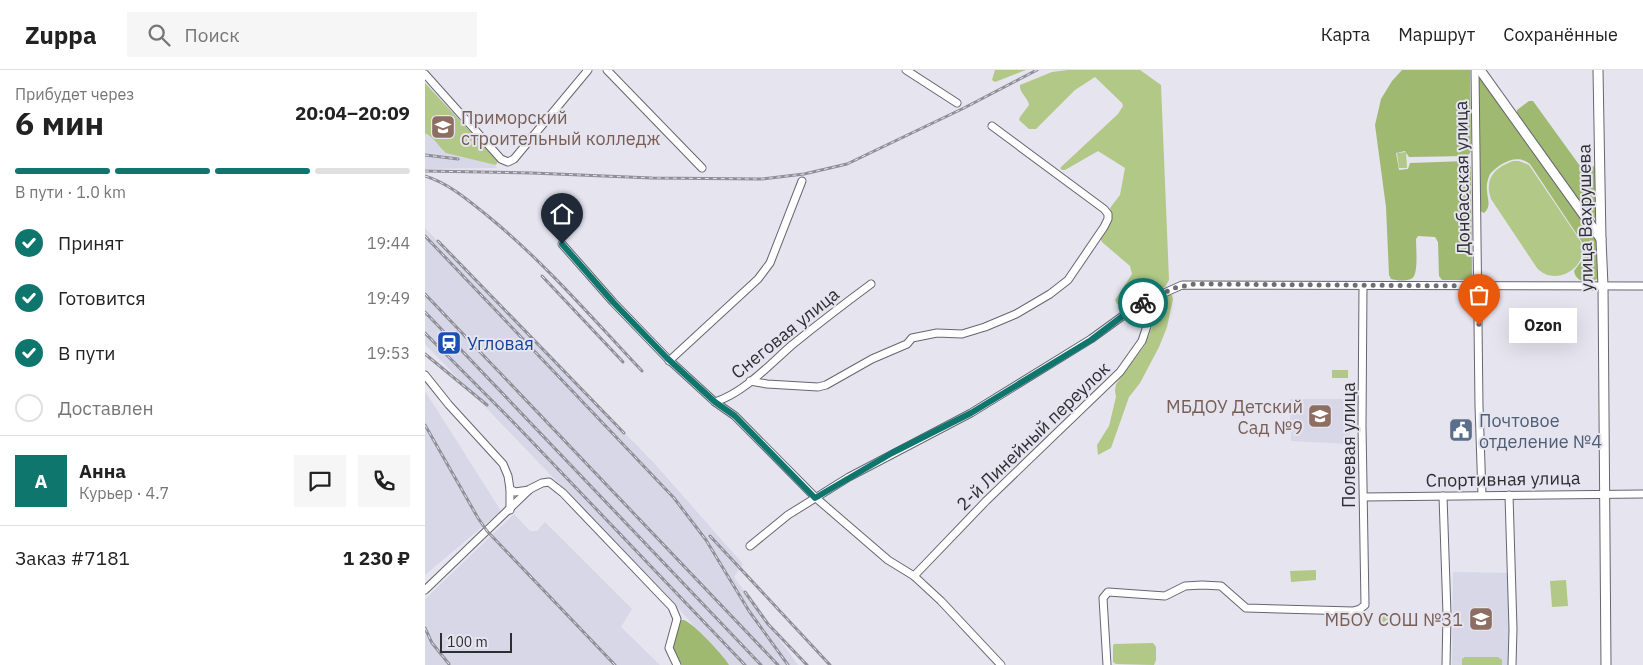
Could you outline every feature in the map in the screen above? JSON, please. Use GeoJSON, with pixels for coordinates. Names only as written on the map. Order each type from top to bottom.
{"type":"FeatureCollection","features":[{"type":"Feature","properties":{"kind":"main road"},"geometry":{"type":"LineString","coordinates":[[1479,70],[1601,239]]}},
{"type":"Feature","properties":{"kind":"main road","name":"улица Вахрушева"},"geometry":{"type":"LineString","coordinates":[[1598,70],[1603,286],[1606,665]]}},
{"type":"Feature","properties":{"kind":"street"},"geometry":{"type":"LineString","coordinates":[[425,74],[501,159],[508,162],[514,160],[589,70]]}},
{"type":"Feature","properties":{"kind":"street"},"geometry":{"type":"LineString","coordinates":[[607,70],[702,168]]}},
{"type":"Feature","properties":{"kind":"street"},"geometry":{"type":"LineString","coordinates":[[906,70],[957,103]]}},
{"type":"Feature","properties":{"kind":"street","name":"Донбасская улица"},"geometry":{"type":"LineString","coordinates":[[1475,70],[1482,495]]}},
{"type":"Feature","properties":{"kind":"street"},"geometry":{"type":"LineString","coordinates":[[750,381],[776,384],[826,385],[872,359],[907,344],[912,338],[931,334],[962,334],[985,328],[1016,314],[1060,287],[1075,269],[1108,219],[1108,214],[1104,209],[992,126]]}},
{"type":"Feature","properties":{"kind":"street"},"geometry":{"type":"LineString","coordinates":[[669,361],[758,279],[770,263],[802,181]]}},
{"type":"Feature","properties":{"kind":"street"},"geometry":{"type":"LineString","coordinates":[[562,244],[613,302],[669,361],[715,402],[735,416],[815,498],[888,560],[914,576],[965,626],[1001,665]]}},
{"type":"Feature","properties":{"kind":"street","name":"Снеговая улица"},"geometry":{"type":"LineString","coordinates":[[715,402],[724,399],[750,381],[871,284]]}},
{"type":"Feature","properties":{"kind":"street"},"geometry":{"type":"LineString","coordinates":[[750,546],[778,523],[815,498],[892,453],[971,413],[1091,340],[1142,303],[1182,285],[1643,286]]}},
{"type":"Feature","properties":{"kind":"street","name":"Полевая улица"},"geometry":{"type":"LineString","coordinates":[[1107,665],[1103,598],[1108,592],[1165,596],[1185,586],[1202,585],[1221,586],[1247,608],[1353,611],[1365,605],[1362,426],[1363,286]]}},
{"type":"Feature","properties":{"kind":"street","name":"2-й Линейный переулок"},"geometry":{"type":"LineString","coordinates":[[914,576],[986,502],[1121,372],[1142,341],[1147,326],[1142,303]]}},
{"type":"Feature","properties":{"kind":"street"},"geometry":{"type":"LineString","coordinates":[[425,375],[449,405],[503,464],[511,490],[510,510]]}},
{"type":"Feature","properties":{"kind":"street"},"geometry":{"type":"LineString","coordinates":[[511,490],[515,492],[530,489],[549,482],[554,484],[672,607],[677,619],[669,648],[677,665]]}},
{"type":"Feature","properties":{"kind":"street"},"geometry":{"type":"LineString","coordinates":[[425,590],[530,489]]}},
{"type":"Feature","properties":{"kind":"street","name":"Спортивная улица"},"geometry":{"type":"LineString","coordinates":[[1363,497],[1643,494]]}},
{"type":"Feature","properties":{"kind":"street"},"geometry":{"type":"LineString","coordinates":[[1509,495],[1513,619],[1512,665]]}},
{"type":"Feature","properties":{"kind":"street"},"geometry":{"type":"LineString","coordinates":[[1443,496],[1447,614],[1446,665]]}},
{"type":"Feature","properties":{"kind":"shaded area","name":"Приморский строительный колледж"},"geometry":{"type":"Polygon","coordinates":[[[425,86],[497,168],[425,169],[425,86]]]}},
{"type":"Feature","properties":{"kind":"shaded area"},"geometry":{"type":"Polygon","coordinates":[[[425,228],[654,463],[743,564],[734,577],[798,665],[727,665],[681,611],[425,344],[425,228]]]}},
{"type":"Feature","properties":{"kind":"shaded area"},"geometry":{"type":"Polygon","coordinates":[[[425,391],[501,511],[425,575],[425,391]]]}},
{"type":"Feature","properties":{"kind":"shaded area","name":"МБДОУ Детский Сад №9"},"geometry":{"type":"Polygon","coordinates":[[[1290,399],[1350,399],[1350,444],[1291,441],[1290,399]]]}},
{"type":"Feature","properties":{"kind":"shaded area"},"geometry":{"type":"Polygon","coordinates":[[[514,514],[530,531],[537,531],[545,522],[632,609],[621,627],[660,665],[425,665],[425,599],[514,514]]]}},
{"type":"Feature","properties":{"kind":"shaded area","name":"МБОУ СОШ №31"},"geometry":{"type":"Polygon","coordinates":[[[1453,572],[1510,573],[1511,665],[1452,665],[1453,572]]]}},
{"type":"Feature","properties":{"kind":"green space"},"geometry":{"type":"Polygon","coordinates":[[[995,70],[1026,70],[995,82],[992,80],[995,70]]]}},
{"type":"Feature","properties":{"kind":"green space"},"geometry":{"type":"Polygon","coordinates":[[[1068,70],[1140,70],[1161,85],[1169,280],[1165,287],[1125,308],[1117,304],[1115,300],[1132,274],[1130,266],[1102,242],[1100,238],[1112,217],[1110,208],[1120,195],[1125,168],[1098,151],[1065,170],[1060,168],[1118,114],[1123,106],[1122,103],[1095,77],[1075,90],[1036,129],[1029,129],[1019,120],[1029,105],[1020,85],[1052,72],[1068,70]]]}},
{"type":"Feature","properties":{"kind":"green space"},"geometry":{"type":"Polygon","coordinates":[[[1402,70],[1470,70],[1471,151],[1468,156],[1409,157],[1405,151],[1396,153],[1399,170],[1408,169],[1410,163],[1467,161],[1471,167],[1472,275],[1470,280],[1442,280],[1439,276],[1438,242],[1435,237],[1418,236],[1416,239],[1416,269],[1412,278],[1397,280],[1391,279],[1389,275],[1386,207],[1375,125],[1381,99],[1392,81],[1402,70]]]}},
{"type":"Feature","properties":{"kind":"green space"},"geometry":{"type":"Polygon","coordinates":[[[1479,77],[1596,238],[1599,245],[1599,278],[1587,282],[1580,280],[1575,275],[1574,271],[1585,256],[1582,242],[1530,164],[1525,161],[1514,159],[1499,166],[1490,174],[1487,186],[1488,208],[1484,213],[1480,211],[1479,77]]]}},
{"type":"Feature","properties":{"kind":"green space","name":"Приморский строительный колледж"},"geometry":{"type":"Polygon","coordinates":[[[425,83],[498,161],[496,165],[446,153],[425,133],[425,83]]]}},
{"type":"Feature","properties":{"kind":"green space"},"geometry":{"type":"Polygon","coordinates":[[[1529,101],[1533,101],[1580,166],[1593,166],[1596,168],[1597,217],[1592,219],[1517,114],[1517,110],[1529,101]]]}},
{"type":"Feature","properties":{"kind":"green space"},"geometry":{"type":"Polygon","coordinates":[[[1406,152],[1407,168],[1399,168],[1397,153],[1406,152]]]}},
{"type":"Feature","properties":{"kind":"green space"},"geometry":{"type":"Polygon","coordinates":[[[1513,161],[1529,165],[1581,242],[1582,251],[1580,259],[1569,272],[1553,276],[1544,274],[1537,268],[1491,199],[1489,186],[1492,175],[1501,167],[1513,161]]]}},
{"type":"Feature","properties":{"kind":"green space"},"geometry":{"type":"Polygon","coordinates":[[[1169,293],[1173,299],[1167,327],[1159,347],[1140,383],[1129,397],[1111,448],[1098,455],[1097,445],[1109,426],[1116,397],[1116,384],[1145,345],[1153,325],[1148,307],[1169,293]]]}},
{"type":"Feature","properties":{"kind":"green space"},"geometry":{"type":"Polygon","coordinates":[[[1332,370],[1348,370],[1348,378],[1332,378],[1332,370]]]}},
{"type":"Feature","properties":{"kind":"green space"},"geometry":{"type":"Polygon","coordinates":[[[1316,570],[1316,580],[1291,582],[1290,571],[1316,570]]]}},
{"type":"Feature","properties":{"kind":"green space"},"geometry":{"type":"Polygon","coordinates":[[[1566,580],[1568,606],[1552,607],[1550,581],[1566,580]]]}},
{"type":"Feature","properties":{"kind":"green space"},"geometry":{"type":"Polygon","coordinates":[[[1378,613],[1395,613],[1395,615],[1379,625],[1378,613]]]}},
{"type":"Feature","properties":{"kind":"green space"},"geometry":{"type":"Polygon","coordinates":[[[680,620],[689,623],[701,633],[729,665],[682,665],[672,646],[680,620]]]}},
{"type":"Feature","properties":{"kind":"green space"},"geometry":{"type":"Polygon","coordinates":[[[1153,643],[1156,647],[1154,665],[1116,664],[1113,662],[1114,644],[1153,643]]]}},
{"type":"Feature","properties":{"kind":"green space"},"geometry":{"type":"Polygon","coordinates":[[[1465,657],[1498,657],[1502,660],[1502,665],[1462,665],[1462,659],[1465,657]]]}},
{"type":"Feature","properties":{"kind":"railway"},"geometry":{"type":"LineString","coordinates":[[425,171],[652,178],[762,179],[804,174],[847,164],[964,108],[1037,70]]}},
{"type":"Feature","properties":{"kind":"railway"},"geometry":{"type":"LineString","coordinates":[[425,155],[458,159]]}},
{"type":"Feature","properties":{"kind":"railway"},"geometry":{"type":"LineString","coordinates":[[425,176],[434,179],[459,194],[510,235],[568,291],[642,371]]}},
{"type":"Feature","properties":{"kind":"railway"},"geometry":{"type":"LineString","coordinates":[[425,236],[674,498],[706,540],[749,611],[788,665]]}},
{"type":"Feature","properties":{"kind":"railway"},"geometry":{"type":"LineString","coordinates":[[438,241],[624,433]]}},
{"type":"Feature","properties":{"kind":"railway"},"geometry":{"type":"LineString","coordinates":[[542,276],[623,362]]}},
{"type":"Feature","properties":{"kind":"railway"},"geometry":{"type":"LineString","coordinates":[[425,294],[778,665]]}},
{"type":"Feature","properties":{"kind":"railway"},"geometry":{"type":"LineString","coordinates":[[425,312],[761,665]]}},
{"type":"Feature","properties":{"kind":"railway"},"geometry":{"type":"LineString","coordinates":[[425,333],[517,426],[745,665]]}},
{"type":"Feature","properties":{"kind":"railway"},"geometry":{"type":"LineString","coordinates":[[425,354],[487,405]]}},
{"type":"Feature","properties":{"kind":"railway"},"geometry":{"type":"LineString","coordinates":[[425,425],[487,531],[615,665]]}},
{"type":"Feature","properties":{"kind":"railway"},"geometry":{"type":"LineString","coordinates":[[710,536],[830,665]]}},
{"type":"Feature","properties":{"kind":"railway"},"geometry":{"type":"LineString","coordinates":[[745,592],[768,624],[807,665]]}},
{"type":"Feature","properties":{"kind":"railway"},"geometry":{"type":"LineString","coordinates":[[425,628],[432,643],[449,664]]}},
{"type":"Feature","properties":{"kind":"way so far"},"geometry":{"type":"LineString","coordinates":[[1143,303],[1182,285],[1194,284],[1479,286],[1479,325]]}},
{"type":"Feature","properties":{"kind":"place","name":"Приморский строительный колледж"},"geometry":{"type":"Point","coordinates":[443,127]}},
{"type":"Feature","properties":{"kind":"place","name":"Ozon"},"geometry":{"type":"Point","coordinates":[1479,325]}},
{"type":"Feature","properties":{"kind":"place","name":"Угловая"},"geometry":{"type":"Point","coordinates":[449,343]}},
{"type":"Feature","properties":{"kind":"place","name":"МБДОУ Детский Сад №9"},"geometry":{"type":"Point","coordinates":[1320,416]}},
{"type":"Feature","properties":{"kind":"place","name":"Почтовое отделение №4"},"geometry":{"type":"Point","coordinates":[1461,430]}},
{"type":"Feature","properties":{"kind":"place","name":"МБОУ СОШ №31"},"geometry":{"type":"Point","coordinates":[1481,619]}},
{"type":"Feature","properties":{"kind":"route"},"geometry":{"type":"LineString","coordinates":[[562,244],[613,302],[667,358],[715,402],[735,416],[815,498],[892,453],[971,413],[1091,340],[1143,303]]}}]}
